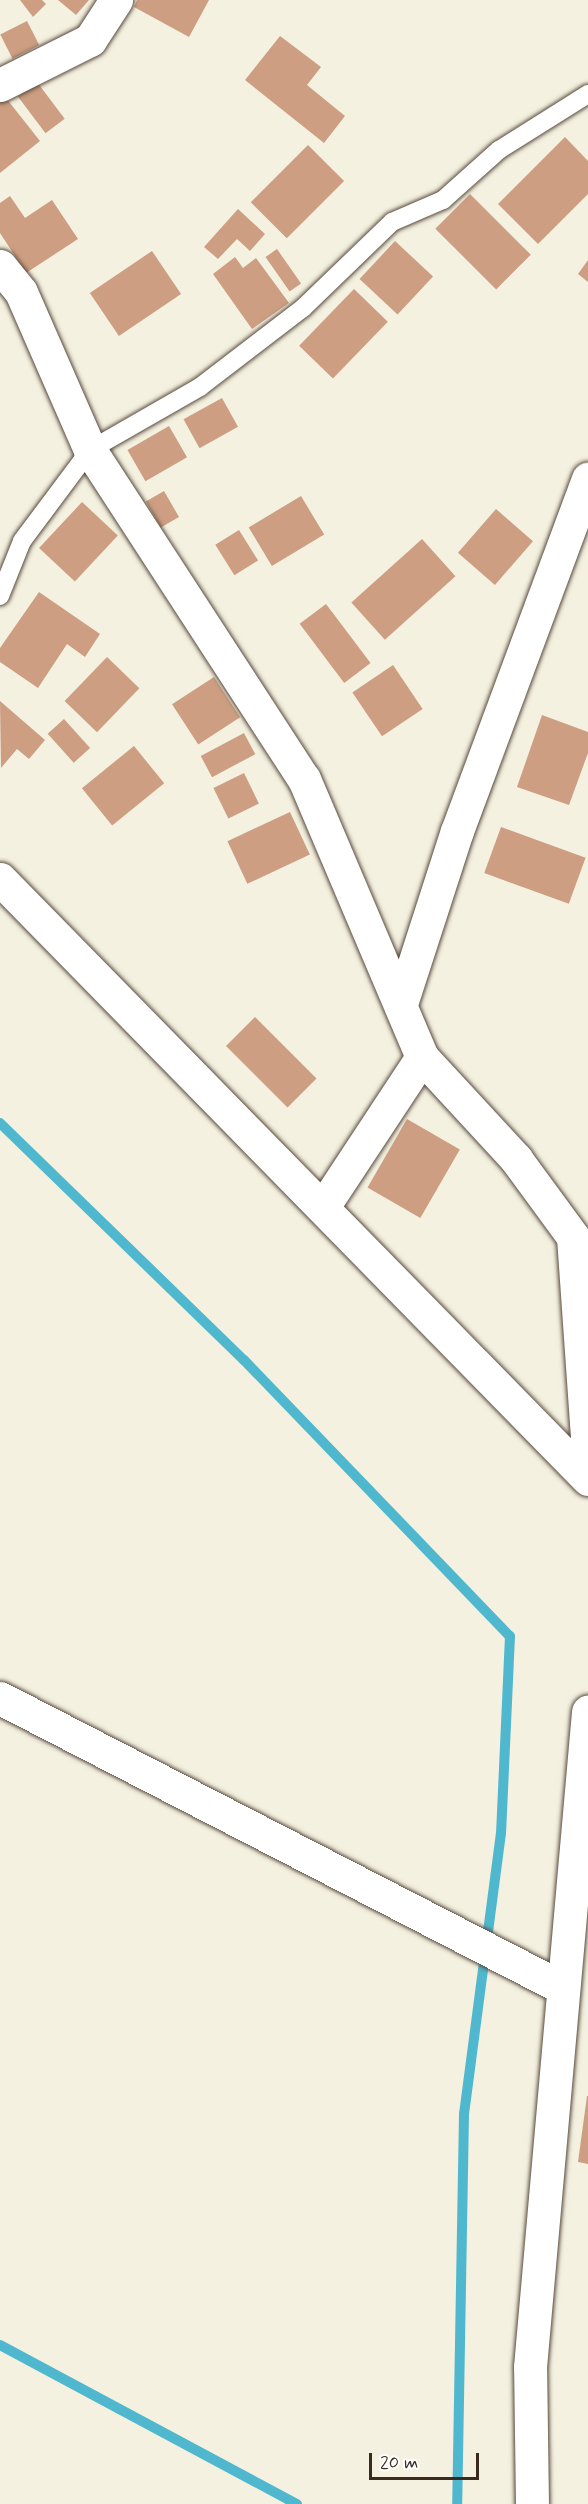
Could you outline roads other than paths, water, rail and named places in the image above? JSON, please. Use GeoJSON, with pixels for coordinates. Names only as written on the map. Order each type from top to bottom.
{"type":"FeatureCollection","features":[{"type":"Feature","properties":{"kind":"street"},"geometry":{"type":"LineString","coordinates":[[0,85],[90,40],[116,0]]}},
{"type":"Feature","properties":{"kind":"street"},"geometry":{"type":"LineString","coordinates":[[0,266],[21,292],[90,450],[304,779],[422,1057],[581,1230],[588,1450]]}},
{"type":"Feature","properties":{"kind":"street"},"geometry":{"type":"LineString","coordinates":[[401,1004],[457,831],[588,479]]}},
{"type":"Feature","properties":{"kind":"street"},"geometry":{"type":"LineString","coordinates":[[0,879],[588,1479]]}},
{"type":"Feature","properties":{"kind":"street"},"geometry":{"type":"LineString","coordinates":[[323,1207],[422,1057]]}},
{"type":"Feature","properties":{"kind":"street"},"geometry":{"type":"LineString","coordinates":[[0,1698],[561,1987]]}},
{"type":"Feature","properties":{"kind":"street"},"geometry":{"type":"LineString","coordinates":[[532,2504],[530,2367],[561,1987],[588,1712]]}},
{"type":"Feature","properties":{"kind":"lane"},"geometry":{"type":"LineString","coordinates":[[0,596],[22,541],[90,450],[200,387],[303,308],[392,222],[443,200],[499,150],[588,94]]}},
{"type":"Feature","properties":{"kind":"waterway"},"geometry":{"type":"LineString","coordinates":[[0,1123],[244,1360],[510,1636],[501,1833],[464,2114],[457,2504]]}},
{"type":"Feature","properties":{"kind":"waterway"},"geometry":{"type":"LineString","coordinates":[[0,2345],[297,2504]]}}]}
